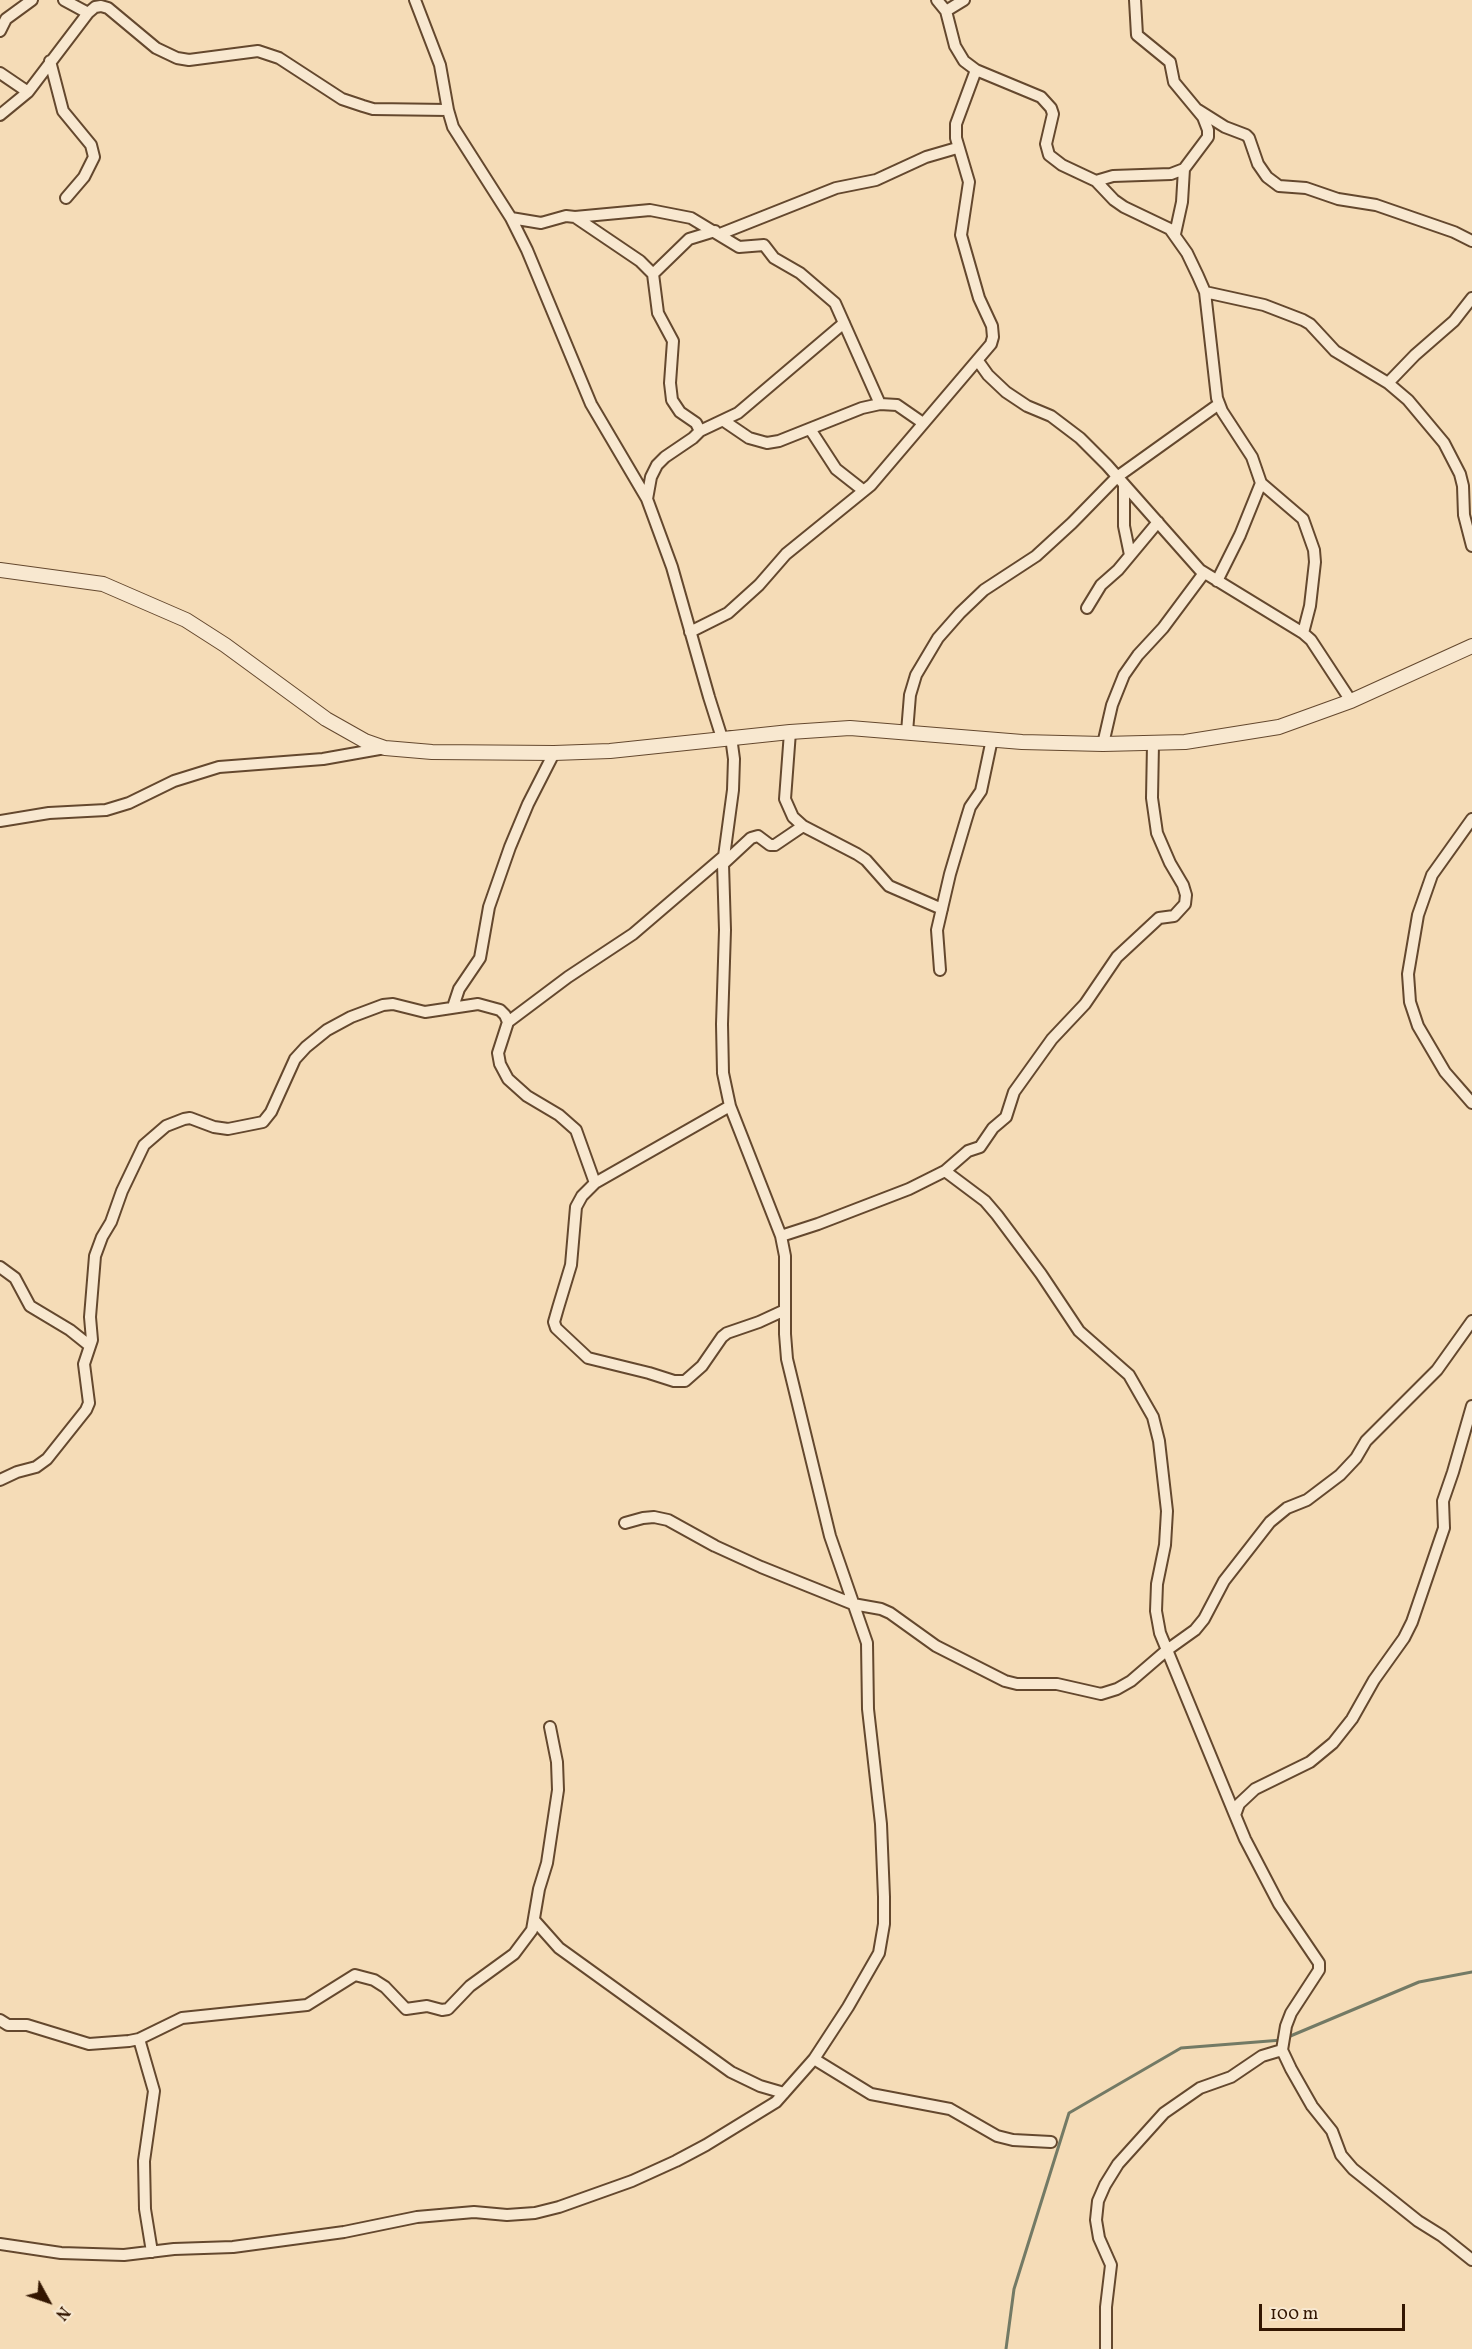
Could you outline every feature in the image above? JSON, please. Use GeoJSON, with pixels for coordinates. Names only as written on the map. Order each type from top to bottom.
{"type":"FeatureCollection","features":[{"type":"Feature","properties":{"kind":"street"},"geometry":{"type":"LineString","coordinates":[[0,31],[6,19],[32,0]]}},
{"type":"Feature","properties":{"kind":"street"},"geometry":{"type":"LineString","coordinates":[[64,0],[88,13]]}},
{"type":"Feature","properties":{"kind":"street"},"geometry":{"type":"LineString","coordinates":[[0,2244],[26,2250],[86,2255],[124,2255],[233,2247],[344,2232],[417,2217],[474,2212],[507,2215],[559,2208],[632,2181],[696,2150],[767,2108],[784,2094],[814,2059],[874,1964],[882,1945],[884,1924],[881,1824],[868,1709],[867,1643],[830,1536],[787,1359],[785,1256],[781,1236],[730,1106],[723,1073],[725,930],[723,860],[733,790],[734,759],[690,632],[672,567],[647,499],[591,404],[511,218],[453,127],[440,65],[415,0]]}},
{"type":"Feature","properties":{"kind":"street"},"geometry":{"type":"LineString","coordinates":[[937,0],[946,11],[958,53],[964,62],[976,70],[1041,97],[1051,108],[1053,114],[1047,144],[1049,155],[1062,165],[1096,181],[1119,203],[1164,224],[1175,234],[1187,253],[1205,292],[1215,390],[1219,404],[1252,457],[1262,483],[1303,519],[1314,550],[1315,562],[1310,606],[1303,633]]}},
{"type":"Feature","properties":{"kind":"street"},"geometry":{"type":"LineString","coordinates":[[946,11],[964,0]]}},
{"type":"Feature","properties":{"kind":"street"},"geometry":{"type":"LineString","coordinates":[[1096,181],[1124,175],[1171,174],[1184,169],[1208,137],[1206,123],[1198,110],[1174,82],[1170,62],[1137,34],[1135,0]]}},
{"type":"Feature","properties":{"kind":"street"},"geometry":{"type":"LineString","coordinates":[[0,115],[28,92],[50,61],[95,7],[108,8],[140,37],[177,58],[189,60],[258,51],[269,53],[342,99],[363,106],[374,109],[448,110]]}},
{"type":"Feature","properties":{"kind":"street"},"geometry":{"type":"LineString","coordinates":[[50,61],[63,111],[91,144],[94,157],[84,177],[66,198]]}},
{"type":"Feature","properties":{"kind":"street"},"geometry":{"type":"LineString","coordinates":[[690,632],[728,613],[759,585],[786,554],[876,480],[991,344],[992,326],[979,298],[961,235],[969,182],[957,148],[956,124],[976,70]]}},
{"type":"Feature","properties":{"kind":"street"},"geometry":{"type":"LineString","coordinates":[[0,73],[28,92]]}},
{"type":"Feature","properties":{"kind":"street"},"geometry":{"type":"LineString","coordinates":[[1198,110],[1225,127],[1250,138],[1258,164],[1267,177],[1278,186],[1306,189],[1338,199],[1376,205],[1454,232],[1472,242]]}},
{"type":"Feature","properties":{"kind":"street"},"geometry":{"type":"LineString","coordinates":[[653,274],[689,239],[717,233],[836,188],[876,180],[926,157],[957,148]]}},
{"type":"Feature","properties":{"kind":"street"},"geometry":{"type":"LineString","coordinates":[[1175,234],[1182,202],[1184,169]]}},
{"type":"Feature","properties":{"kind":"street"},"geometry":{"type":"LineString","coordinates":[[511,218],[533,223],[566,216],[650,210],[683,215],[740,247],[764,245],[774,258],[800,273],[832,300],[880,404]]}},
{"type":"Feature","properties":{"kind":"street"},"geometry":{"type":"LineString","coordinates":[[575,217],[640,261],[653,274],[658,313],[673,341],[670,383],[672,400],[680,412],[696,423],[700,431]]}},
{"type":"Feature","properties":{"kind":"street"},"geometry":{"type":"LineString","coordinates":[[1205,292],[1264,305],[1303,320],[1310,324],[1335,351],[1388,383],[1408,400],[1428,422],[1453,460],[1462,479],[1464,515],[1472,546]]}},
{"type":"Feature","properties":{"kind":"street"},"geometry":{"type":"LineString","coordinates":[[1388,383],[1415,355],[1454,321],[1472,298]]}},
{"type":"Feature","properties":{"kind":"street"},"geometry":{"type":"LineString","coordinates":[[647,499],[651,477],[657,465],[665,457],[700,431],[724,421],[758,398],[844,323]]}},
{"type":"Feature","properties":{"kind":"street"},"geometry":{"type":"LineString","coordinates":[[978,361],[988,375],[1006,392],[1027,406],[1051,416],[1080,438],[1204,573],[1311,640],[1351,701]]}},
{"type":"Feature","properties":{"kind":"street"},"geometry":{"type":"LineString","coordinates":[[724,421],[749,438],[767,443],[862,408],[880,404],[897,405],[923,423]]}},
{"type":"Feature","properties":{"kind":"street"},"geometry":{"type":"LineString","coordinates":[[907,732],[910,695],[916,675],[938,638],[984,590],[1036,556],[1120,482],[1219,404]]}},
{"type":"Feature","properties":{"kind":"street"},"geometry":{"type":"LineString","coordinates":[[810,429],[836,469],[864,491]]}},
{"type":"Feature","properties":{"kind":"street"},"geometry":{"type":"LineString","coordinates":[[1120,482],[1124,526],[1130,555]]}},
{"type":"Feature","properties":{"kind":"street"},"geometry":{"type":"LineString","coordinates":[[1216,581],[1240,535],[1262,483]]}},
{"type":"Feature","properties":{"kind":"street"},"geometry":{"type":"LineString","coordinates":[[1087,608],[1101,585],[1114,574],[1158,522]]}},
{"type":"Feature","properties":{"kind":"street"},"geometry":{"type":"LineString","coordinates":[[0,570],[103,584],[186,620],[225,645],[326,719],[364,741],[385,748],[432,752],[610,751],[850,728],[992,739],[1103,744],[1153,744],[1214,739],[1279,727],[1351,701],[1472,646]]}},
{"type":"Feature","properties":{"kind":"street"},"geometry":{"type":"LineString","coordinates":[[1103,744],[1112,705],[1124,675],[1204,573]]}},
{"type":"Feature","properties":{"kind":"street"},"geometry":{"type":"LineString","coordinates":[[790,732],[785,799],[793,817],[803,826],[866,860],[889,886],[942,909]]}},
{"type":"Feature","properties":{"kind":"street"},"geometry":{"type":"LineString","coordinates":[[940,970],[936,936],[942,909],[970,807],[981,791],[992,739]]}},
{"type":"Feature","properties":{"kind":"street"},"geometry":{"type":"LineString","coordinates":[[781,1236],[884,1200],[945,1171],[963,1154],[980,1147],[993,1128],[1006,1117],[1014,1092],[1052,1039],[1085,1004],[1117,957],[1159,918],[1174,916],[1185,904],[1186,895],[1183,885],[1157,833],[1152,798],[1153,744]]}},
{"type":"Feature","properties":{"kind":"street"},"geometry":{"type":"LineString","coordinates":[[0,821],[49,813],[106,810],[129,803],[174,781],[219,767],[323,759],[385,748]]}},
{"type":"Feature","properties":{"kind":"street"},"geometry":{"type":"LineString","coordinates":[[453,1007],[459,989],[480,958],[489,907],[510,847],[528,804],[554,753]]}},
{"type":"Feature","properties":{"kind":"street"},"geometry":{"type":"LineString","coordinates":[[1472,819],[1432,875],[1418,915],[1408,974],[1410,1002],[1418,1026],[1445,1072],[1472,1103]]}},
{"type":"Feature","properties":{"kind":"street"},"geometry":{"type":"LineString","coordinates":[[595,1183],[576,1130],[508,1079],[500,1064],[498,1053],[508,1022],[568,977],[633,934],[751,838],[760,837],[770,845],[775,845],[803,826]]}},
{"type":"Feature","properties":{"kind":"street"},"geometry":{"type":"LineString","coordinates":[[0,1480],[36,1467],[47,1459],[86,1410],[88,1403],[84,1364],[92,1340],[90,1317],[97,1247],[111,1222],[117,1202],[140,1152],[151,1137],[166,1126],[190,1118],[214,1127],[228,1129],[263,1122],[271,1112],[295,1059],[306,1047],[327,1030],[351,1017],[383,1005],[425,1012],[478,1004],[492,1006],[505,1015],[508,1022]]}},
{"type":"Feature","properties":{"kind":"street"},"geometry":{"type":"LineString","coordinates":[[730,1106],[595,1183],[582,1196],[576,1207],[571,1264],[554,1322],[560,1333],[588,1358],[674,1381],[685,1381],[702,1366],[727,1333],[785,1310]]}},
{"type":"Feature","properties":{"kind":"street"},"geometry":{"type":"LineString","coordinates":[[945,1171],[985,1201],[997,1215],[1041,1274],[1079,1331],[1129,1376],[1152,1417],[1159,1441],[1167,1511],[1165,1545],[1157,1584],[1156,1611],[1160,1633],[1245,1839],[1279,1904],[1319,1963],[1319,1970],[1291,2013],[1282,2050],[1312,2106],[1332,2131],[1341,2155],[1353,2169],[1418,2222],[1442,2236],[1472,2260]]}},
{"type":"Feature","properties":{"kind":"street"},"geometry":{"type":"LineString","coordinates":[[0,1267],[15,1278],[30,1306],[70,1330],[90,1346]]}},
{"type":"Feature","properties":{"kind":"street"},"geometry":{"type":"LineString","coordinates":[[625,1523],[654,1517],[668,1520],[715,1546],[761,1567],[853,1604],[890,1613],[936,1646],[974,1667],[1013,1683],[1057,1684],[1101,1694],[1131,1681],[1200,1625],[1224,1581],[1270,1522],[1280,1513],[1307,1500],[1340,1476],[1356,1458],[1366,1441],[1437,1370],[1472,1321]]}},
{"type":"Feature","properties":{"kind":"street"},"geometry":{"type":"LineString","coordinates":[[1235,1815],[1239,1804],[1255,1789],[1310,1761],[1333,1743],[1352,1719],[1374,1680],[1404,1638],[1412,1622],[1444,1528],[1443,1501],[1454,1472],[1472,1406]]}},
{"type":"Feature","properties":{"kind":"street"},"geometry":{"type":"LineString","coordinates":[[0,2020],[8,2025],[27,2025],[88,2044],[139,2039],[182,2018],[307,2005],[355,1975],[374,1980],[385,1987],[406,2009],[427,2006],[448,2009],[470,1986],[514,1954],[529,1936],[535,1921],[558,1790],[550,1727]]}},
{"type":"Feature","properties":{"kind":"street"},"geometry":{"type":"LineString","coordinates":[[535,1921],[559,1948],[731,2072],[760,2086],[784,2094]]}},
{"type":"Feature","properties":{"kind":"street"},"geometry":{"type":"LineString","coordinates":[[139,2039],[154,2091],[144,2161],[145,2209],[152,2252]]}},
{"type":"Feature","properties":{"kind":"street"},"geometry":{"type":"LineString","coordinates":[[1106,2349],[1106,2307],[1111,2265],[1100,2238],[1096,2220],[1098,2201],[1105,2186],[1118,2164],[1164,2113],[1200,2088],[1231,2077],[1262,2056],[1282,2050]]}},
{"type":"Feature","properties":{"kind":"street"},"geometry":{"type":"LineString","coordinates":[[814,2059],[871,2094],[950,2109],[997,2136],[1013,2140],[1051,2142]]}},
{"type":"Feature","properties":{"kind":"waterway"},"geometry":{"type":"LineString","coordinates":[[1288,2037],[1419,1982],[1472,1972]]}},
{"type":"Feature","properties":{"kind":"waterway"},"geometry":{"type":"LineString","coordinates":[[1006,2349],[1014,2289],[1069,2113],[1181,2048],[1282,2040]]}}]}
